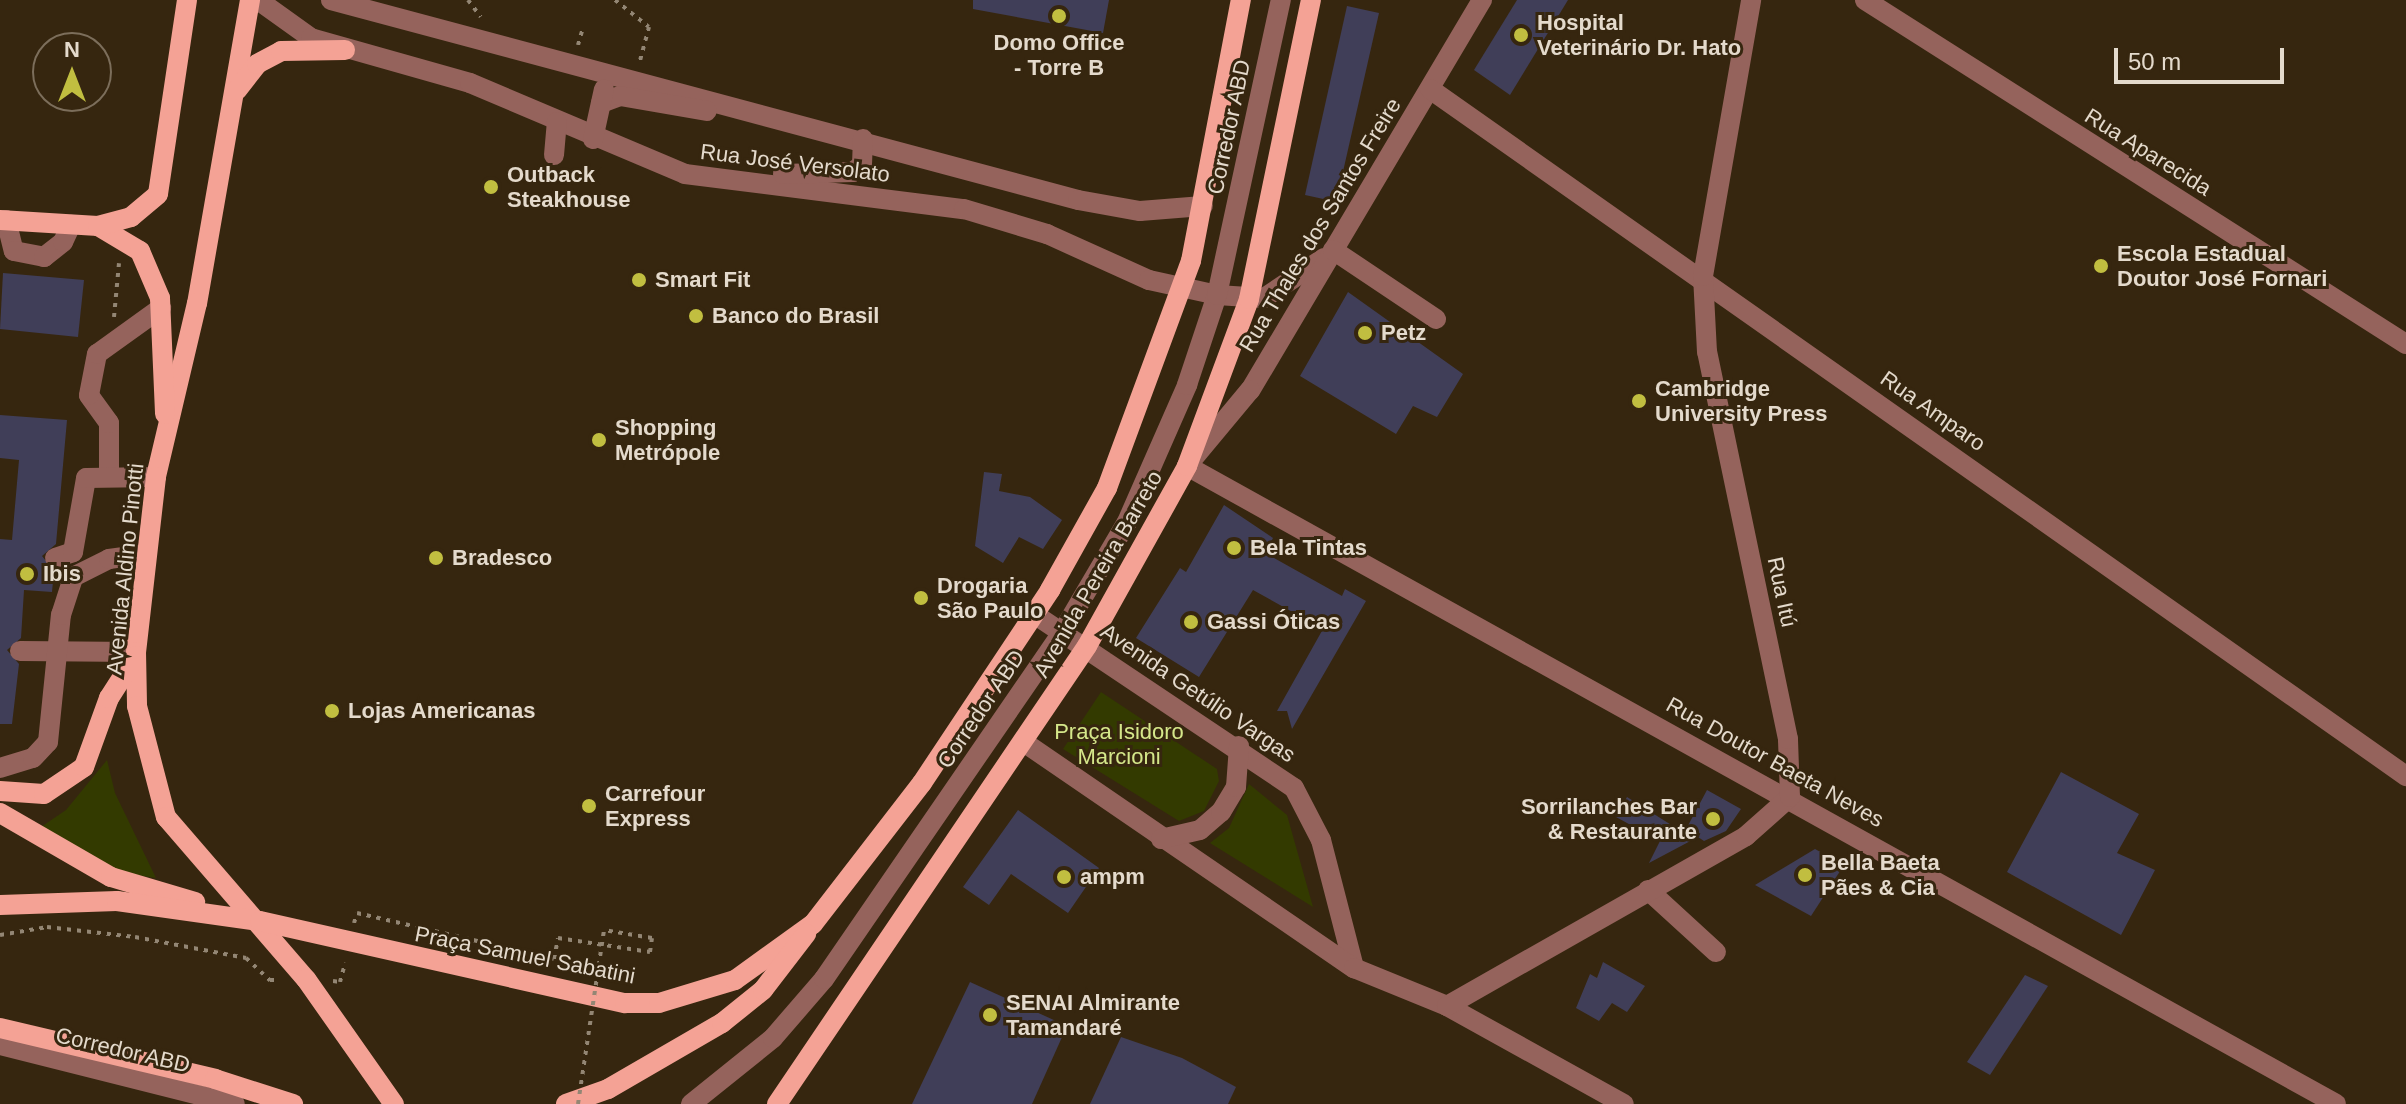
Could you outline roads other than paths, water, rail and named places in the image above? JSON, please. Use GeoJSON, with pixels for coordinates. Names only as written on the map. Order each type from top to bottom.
{"type":"FeatureCollection","features":[{"type":"Feature","properties":{"kind":"main road"},"geometry":{"type":"LineString","coordinates":[[3,220],[98,226],[143,210],[162,185],[187,0]]}},
{"type":"Feature","properties":{"kind":"main road","name":"Avenida Aldino Pinotti"},"geometry":{"type":"LineString","coordinates":[[250,0],[183,373],[166,422],[156,477],[136,654],[148,766],[166,817],[260,921]]}},
{"type":"Feature","properties":{"kind":"main road","name":"Avenida Pereira Barreto"},"geometry":{"type":"LineString","coordinates":[[1034,614],[1107,488],[1182,289],[1203,206],[1241,0]]}},
{"type":"Feature","properties":{"kind":"main road","name":"Avenida Pereira Barreto"},"geometry":{"type":"LineString","coordinates":[[777,1104],[1025,743],[1087,646],[1187,466],[1249,299],[1311,0]]}},
{"type":"Feature","properties":{"kind":"main road"},"geometry":{"type":"LineString","coordinates":[[233,96],[257,64],[281,51],[345,50]]}},
{"type":"Feature","properties":{"kind":"main road","name":"Avenida Aldino Pinotti"},"geometry":{"type":"LineString","coordinates":[[98,226],[140,251],[157,282],[166,422]]}},
{"type":"Feature","properties":{"kind":"main road","name":"Praça Samuel Sabatini"},"geometry":{"type":"LineString","coordinates":[[0,905],[117,901],[260,921],[625,1003],[659,1003],[735,980],[813,924],[922,783],[1034,614]]}},
{"type":"Feature","properties":{"kind":"main road"},"geometry":{"type":"LineString","coordinates":[[0,791],[44,794],[84,767],[109,698],[136,654]]}},
{"type":"Feature","properties":{"kind":"main road"},"geometry":{"type":"LineString","coordinates":[[0,813],[111,877],[260,921],[394,1104]]}},
{"type":"Feature","properties":{"kind":"main road"},"geometry":{"type":"LineString","coordinates":[[566,1104],[608,1089],[722,1023],[763,990],[813,924]]}},
{"type":"Feature","properties":{"kind":"main road"},"geometry":{"type":"LineString","coordinates":[[0,1028],[215,1079],[293,1104]]}},
{"type":"Feature","properties":{"kind":"street","name":"Rua José Versolato"},"geometry":{"type":"LineString","coordinates":[[258,0],[288,25],[345,50],[470,83],[669,170],[989,215],[1182,289],[1249,299],[1276,293],[1333,250]]}},
{"type":"Feature","properties":{"kind":"street","name":"Rua José Versolato"},"geometry":{"type":"LineString","coordinates":[[331,0],[1110,206],[1169,212],[1203,206]]}},
{"type":"Feature","properties":{"kind":"street","name":"Corredor ABD"},"geometry":{"type":"LineString","coordinates":[[691,1104],[773,1038],[824,979],[1063,631],[1147,479],[1217,295],[1281,0]]}},
{"type":"Feature","properties":{"kind":"street","name":"Rua Thales dos Santos Freire"},"geometry":{"type":"LineString","coordinates":[[1187,466],[1250,390],[1482,0]]}},
{"type":"Feature","properties":{"kind":"street","name":"Rua Itú"},"geometry":{"type":"LineString","coordinates":[[1751,0],[1703,276],[1707,352],[1788,739],[1790,797]]}},
{"type":"Feature","properties":{"kind":"street","name":"Rua Aparecida"},"geometry":{"type":"LineString","coordinates":[[1865,0],[2406,344]]}},
{"type":"Feature","properties":{"kind":"street"},"geometry":{"type":"LineString","coordinates":[[593,139],[607,73]]}},
{"type":"Feature","properties":{"kind":"street","name":"Rua Amparo"},"geometry":{"type":"LineString","coordinates":[[1430,89],[1703,276],[2406,776]]}},
{"type":"Feature","properties":{"kind":"street"},"geometry":{"type":"LineString","coordinates":[[601,103],[620,96],[692,109],[742,109]]}},
{"type":"Feature","properties":{"kind":"street"},"geometry":{"type":"LineString","coordinates":[[554,155],[557,122]]}},
{"type":"Feature","properties":{"kind":"street"},"geometry":{"type":"LineString","coordinates":[[740,181],[770,174],[853,172],[862,165],[863,139]]}},
{"type":"Feature","properties":{"kind":"street"},"geometry":{"type":"LineString","coordinates":[[3,220],[14,251],[44,257],[63,242],[71,225]]}},
{"type":"Feature","properties":{"kind":"street"},"geometry":{"type":"LineString","coordinates":[[1333,250],[1436,319]]}},
{"type":"Feature","properties":{"kind":"street"},"geometry":{"type":"LineString","coordinates":[[109,473],[109,423],[89,395],[97,354],[113,339],[161,308]]}},
{"type":"Feature","properties":{"kind":"street","name":"Rua Doutor Baeta Neves"},"geometry":{"type":"LineString","coordinates":[[1187,466],[1790,797],[2336,1104]]}},
{"type":"Feature","properties":{"kind":"street"},"geometry":{"type":"LineString","coordinates":[[55,558],[73,552],[86,478],[109,473],[156,477]]}},
{"type":"Feature","properties":{"kind":"street"},"geometry":{"type":"LineString","coordinates":[[0,768],[33,758],[48,742],[57,652],[73,577],[109,559],[146,554]]}},
{"type":"Feature","properties":{"kind":"street","name":"Avenida Getúlio Vargas"},"geometry":{"type":"LineString","coordinates":[[1034,614],[1239,746],[1306,801],[1344,915],[1354,968]]}},
{"type":"Feature","properties":{"kind":"street"},"geometry":{"type":"LineString","coordinates":[[20,651],[136,654]]}},
{"type":"Feature","properties":{"kind":"street"},"geometry":{"type":"LineString","coordinates":[[1025,743],[1161,839],[1354,968],[1447,1006],[1624,1104]]}},
{"type":"Feature","properties":{"kind":"street"},"geometry":{"type":"LineString","coordinates":[[1161,839],[1200,830],[1221,812],[1236,787],[1239,746]]}},
{"type":"Feature","properties":{"kind":"street"},"geometry":{"type":"LineString","coordinates":[[1447,1006],[1746,836],[1790,797]]}},
{"type":"Feature","properties":{"kind":"street"},"geometry":{"type":"LineString","coordinates":[[1648,890],[1716,952]]}},
{"type":"Feature","properties":{"kind":"street","name":"Corredor ABD"},"geometry":{"type":"LineString","coordinates":[[0,1045],[235,1104]]}},
{"type":"Feature","properties":{"kind":"place","name":"Domo Office - Torre B"},"geometry":{"type":"Point","coordinates":[1059,16]}},
{"type":"Feature","properties":{"kind":"place","name":"Hospital Veterinário Dr. Hato"},"geometry":{"type":"Point","coordinates":[1521,35]}},
{"type":"Feature","properties":{"kind":"place","name":"Outback Steakhouse"},"geometry":{"type":"Point","coordinates":[491,187]}},
{"type":"Feature","properties":{"kind":"place","name":"Escola Estadual Doutor José Fornari"},"geometry":{"type":"Point","coordinates":[2101,266]}},
{"type":"Feature","properties":{"kind":"place","name":"Smart Fit"},"geometry":{"type":"Point","coordinates":[639,280]}},
{"type":"Feature","properties":{"kind":"place","name":"Banco do Brasil"},"geometry":{"type":"Point","coordinates":[696,316]}},
{"type":"Feature","properties":{"kind":"place","name":"Petz"},"geometry":{"type":"Point","coordinates":[1365,333]}},
{"type":"Feature","properties":{"kind":"place","name":"Cambridge University Press"},"geometry":{"type":"Point","coordinates":[1639,401]}},
{"type":"Feature","properties":{"kind":"place","name":"Shopping Metrópole"},"geometry":{"type":"Point","coordinates":[599,440]}},
{"type":"Feature","properties":{"kind":"place","name":"Bela Tintas"},"geometry":{"type":"Point","coordinates":[1234,548]}},
{"type":"Feature","properties":{"kind":"place","name":"Bradesco"},"geometry":{"type":"Point","coordinates":[436,558]}},
{"type":"Feature","properties":{"kind":"place","name":"Ibis"},"geometry":{"type":"Point","coordinates":[27,574]}},
{"type":"Feature","properties":{"kind":"place","name":"Drogaria São Paulo"},"geometry":{"type":"Point","coordinates":[921,598]}},
{"type":"Feature","properties":{"kind":"place","name":"Gassi Óticas"},"geometry":{"type":"Point","coordinates":[1191,622]}},
{"type":"Feature","properties":{"kind":"place","name":"Lojas Americanas"},"geometry":{"type":"Point","coordinates":[332,711]}},
{"type":"Feature","properties":{"kind":"place","name":"Carrefour Express"},"geometry":{"type":"Point","coordinates":[589,806]}},
{"type":"Feature","properties":{"kind":"place","name":"Sorrilanches Bar & Restaurante"},"geometry":{"type":"Point","coordinates":[1713,819]}},
{"type":"Feature","properties":{"kind":"place","name":"Bella Baeta Pães & Cia"},"geometry":{"type":"Point","coordinates":[1805,875]}},
{"type":"Feature","properties":{"kind":"place","name":"ampm"},"geometry":{"type":"Point","coordinates":[1064,877]}},
{"type":"Feature","properties":{"kind":"place","name":"SENAI Almirante Tamandaré"},"geometry":{"type":"Point","coordinates":[990,1015]}},
{"type":"Feature","properties":{"kind":"park label","name":"Praça Isidoro Marcioni"},"geometry":{"type":"Point","coordinates":[1119,744]}}]}
